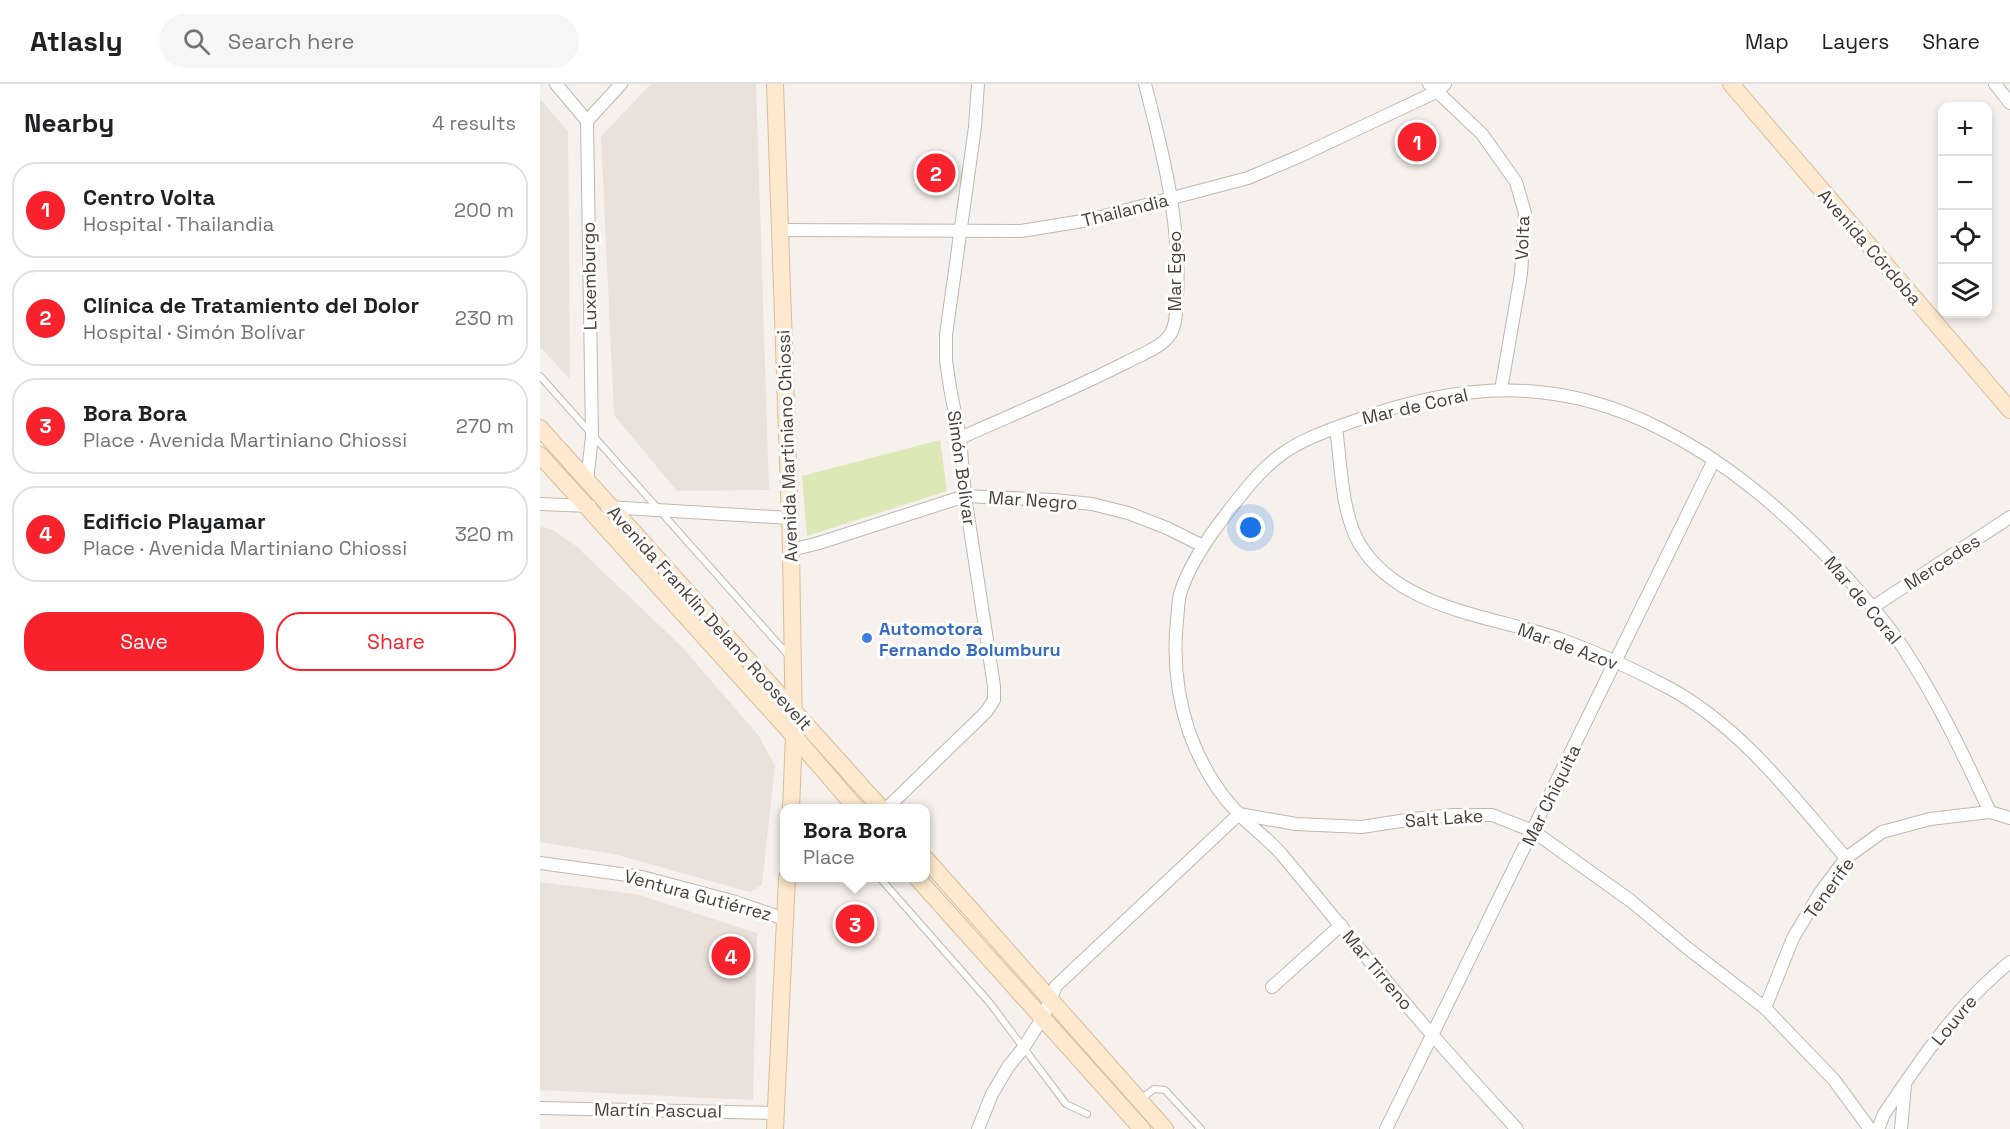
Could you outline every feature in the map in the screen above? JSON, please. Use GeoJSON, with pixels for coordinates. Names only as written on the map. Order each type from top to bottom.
{"type":"FeatureCollection","features":[{"type":"Feature","properties":{"kind":"main road","name":"Avenida Martiniano Chiossi"},"geometry":{"type":"LineString","coordinates":[[775,84],[790,518],[794,713],[791,804]]}},
{"type":"Feature","properties":{"kind":"main road","name":"Avenida Córdoba"},"geometry":{"type":"LineString","coordinates":[[1731,84],[2010,410]]}},
{"type":"Feature","properties":{"kind":"main road","name":"Avenida Franklin Delano Roosevelt"},"geometry":{"type":"LineString","coordinates":[[540,428],[876,804]]}},
{"type":"Feature","properties":{"kind":"main road","name":"Avenida Franklin Delano Roosevelt"},"geometry":{"type":"LineString","coordinates":[[540,455],[853,804]]}},
{"type":"Feature","properties":{"kind":"main road"},"geometry":{"type":"LineString","coordinates":[[930,864],[1165,1129]]}},
{"type":"Feature","properties":{"kind":"main road"},"geometry":{"type":"LineString","coordinates":[[775,1121],[787,882]]}},
{"type":"Feature","properties":{"kind":"main road"},"geometry":{"type":"LineString","coordinates":[[921,882],[1142,1129]]}},
{"type":"Feature","properties":{"kind":"street"},"geometry":{"type":"LineString","coordinates":[[556,84],[587,121],[621,84]]}},
{"type":"Feature","properties":{"kind":"street","name":"Simón Bolívar"},"geometry":{"type":"LineString","coordinates":[[891,804],[986,712],[994,700],[994,686],[965,496],[960,438],[946,360],[946,335],[975,127],[978,84]]}},
{"type":"Feature","properties":{"kind":"street","name":"Mar Egeo"},"geometry":{"type":"LineString","coordinates":[[960,438],[1087,382],[1159,345],[1170,335],[1176,314],[1178,279],[1172,199],[1145,84]]}},
{"type":"Feature","properties":{"kind":"street"},"geometry":{"type":"LineString","coordinates":[[1995,84],[2010,103]]}},
{"type":"Feature","properties":{"kind":"street","name":"Thailandia"},"geometry":{"type":"LineString","coordinates":[[780,230],[1021,231],[1089,220],[1248,178],[1300,156],[1437,87]]}},
{"type":"Feature","properties":{"kind":"street","name":"Volta"},"geometry":{"type":"LineString","coordinates":[[1437,87],[1482,134],[1516,182],[1525,213],[1521,274],[1500,390]]}},
{"type":"Feature","properties":{"kind":"street","name":"Luxemburgo"},"geometry":{"type":"LineString","coordinates":[[587,121],[592,436],[587,481]]}},
{"type":"Feature","properties":{"kind":"street","name":"Mar de Coral"},"geometry":{"type":"LineString","coordinates":[[1239,814],[1209,776],[1190,736],[1179,698],[1174,645],[1180,595],[1203,546],[1237,499],[1261,472],[1282,454],[1308,439],[1374,414],[1449,394],[1500,390],[1556,393],[1603,405],[1659,428],[1714,460],[1770,501],[1811,540],[1873,607],[1904,648],[1944,714],[1990,812]]}},
{"type":"Feature","properties":{"kind":"street","name":"Mar de Azov"},"geometry":{"type":"LineString","coordinates":[[1336,428],[1348,517],[1359,543],[1384,574],[1418,594],[1457,611],[1562,640],[1616,662],[1672,690],[1724,725],[1766,765],[1846,858]]}},
{"type":"Feature","properties":{"kind":"street","name":"Mar Chiquita"},"geometry":{"type":"LineString","coordinates":[[1386,1129],[1714,460]]}},
{"type":"Feature","properties":{"kind":"street","name":"Mar Negro"},"geometry":{"type":"LineString","coordinates":[[790,550],[819,543],[965,496],[1092,504],[1128,513],[1203,546]]}},
{"type":"Feature","properties":{"kind":"street"},"geometry":{"type":"LineString","coordinates":[[540,504],[790,518]]}},
{"type":"Feature","properties":{"kind":"street","name":"Mercedes"},"geometry":{"type":"LineString","coordinates":[[1873,607],[2010,517]]}},
{"type":"Feature","properties":{"kind":"street","name":"Tenerife"},"geometry":{"type":"LineString","coordinates":[[1765,1008],[1793,938],[1846,858],[1882,832],[1930,819],[1990,812],[2010,818]]}},
{"type":"Feature","properties":{"kind":"street"},"geometry":{"type":"LineString","coordinates":[[978,1129],[992,1094],[1043,1017],[1056,986],[1239,814]]}},
{"type":"Feature","properties":{"kind":"street","name":"Salt Lake"},"geometry":{"type":"LineString","coordinates":[[1239,814],[1296,824],[1362,827],[1454,814],[1492,815],[1533,831],[1631,902],[1765,1008],[1834,1080],[1870,1129]]}},
{"type":"Feature","properties":{"kind":"street","name":"Mar Tirreno"},"geometry":{"type":"LineString","coordinates":[[1239,814],[1274,845],[1432,1035],[1517,1129]]}},
{"type":"Feature","properties":{"kind":"street","name":"Ventura Gutiérrez"},"geometry":{"type":"LineString","coordinates":[[540,863],[642,877],[732,901],[785,919]]}},
{"type":"Feature","properties":{"kind":"street"},"geometry":{"type":"LineString","coordinates":[[1272,987],[1341,925]]}},
{"type":"Feature","properties":{"kind":"street","name":"Louvre"},"geometry":{"type":"LineString","coordinates":[[1878,1129],[1884,1114],[1949,1022],[1992,977],[2010,962]]}},
{"type":"Feature","properties":{"kind":"street"},"geometry":{"type":"LineString","coordinates":[[1884,1114],[1901,1125],[1905,1084]]}},
{"type":"Feature","properties":{"kind":"street","name":"Martín Pascual"},"geometry":{"type":"LineString","coordinates":[[540,1108],[775,1121]]}},
{"type":"Feature","properties":{"kind":"lane"},"geometry":{"type":"LineString","coordinates":[[540,376],[792,659]]}},
{"type":"Feature","properties":{"kind":"lane"},"geometry":{"type":"LineString","coordinates":[[884,882],[989,1002],[1066,1104],[1087,1114]]}},
{"type":"Feature","properties":{"kind":"lane"},"geometry":{"type":"LineString","coordinates":[[1139,1100],[1154,1089],[1166,1090],[1201,1129]]}},
{"type":"Feature","properties":{"kind":"shaded area"},"geometry":{"type":"Polygon","coordinates":[[[651,84],[756,84],[769,490],[677,491],[614,415],[601,136],[651,84]]]}},
{"type":"Feature","properties":{"kind":"shaded area"},"geometry":{"type":"Polygon","coordinates":[[[540,99],[568,131],[570,379],[540,347],[540,99]]]}},
{"type":"Feature","properties":{"kind":"shaded area"},"geometry":{"type":"Polygon","coordinates":[[[540,527],[551,529],[575,545],[682,647],[759,736],[775,766],[762,885],[750,892],[614,854],[540,842],[540,527]]]}},
{"type":"Feature","properties":{"kind":"shaded area"},"geometry":{"type":"Polygon","coordinates":[[[540,882],[636,894],[757,933],[753,1100],[540,1090],[540,882]]]}},
{"type":"Feature","properties":{"kind":"green space"},"geometry":{"type":"Polygon","coordinates":[[[940,440],[947,491],[807,536],[802,476],[940,440]]]}},
{"type":"Feature","properties":{"kind":"place","name":"Centro Volta"},"geometry":{"type":"Point","coordinates":[1417,142]}},
{"type":"Feature","properties":{"kind":"place","name":"Clínica de Tratamiento del Dolor"},"geometry":{"type":"Point","coordinates":[936,173]}},
{"type":"Feature","properties":{"kind":"place","name":"Automotora Fernando Bolumburu"},"geometry":{"type":"Point","coordinates":[867,638]}},
{"type":"Feature","properties":{"kind":"place","name":"Bora Bora"},"geometry":{"type":"Point","coordinates":[855,924]}},
{"type":"Feature","properties":{"kind":"place","name":"Edificio Playamar"},"geometry":{"type":"Point","coordinates":[731,956]}}]}
